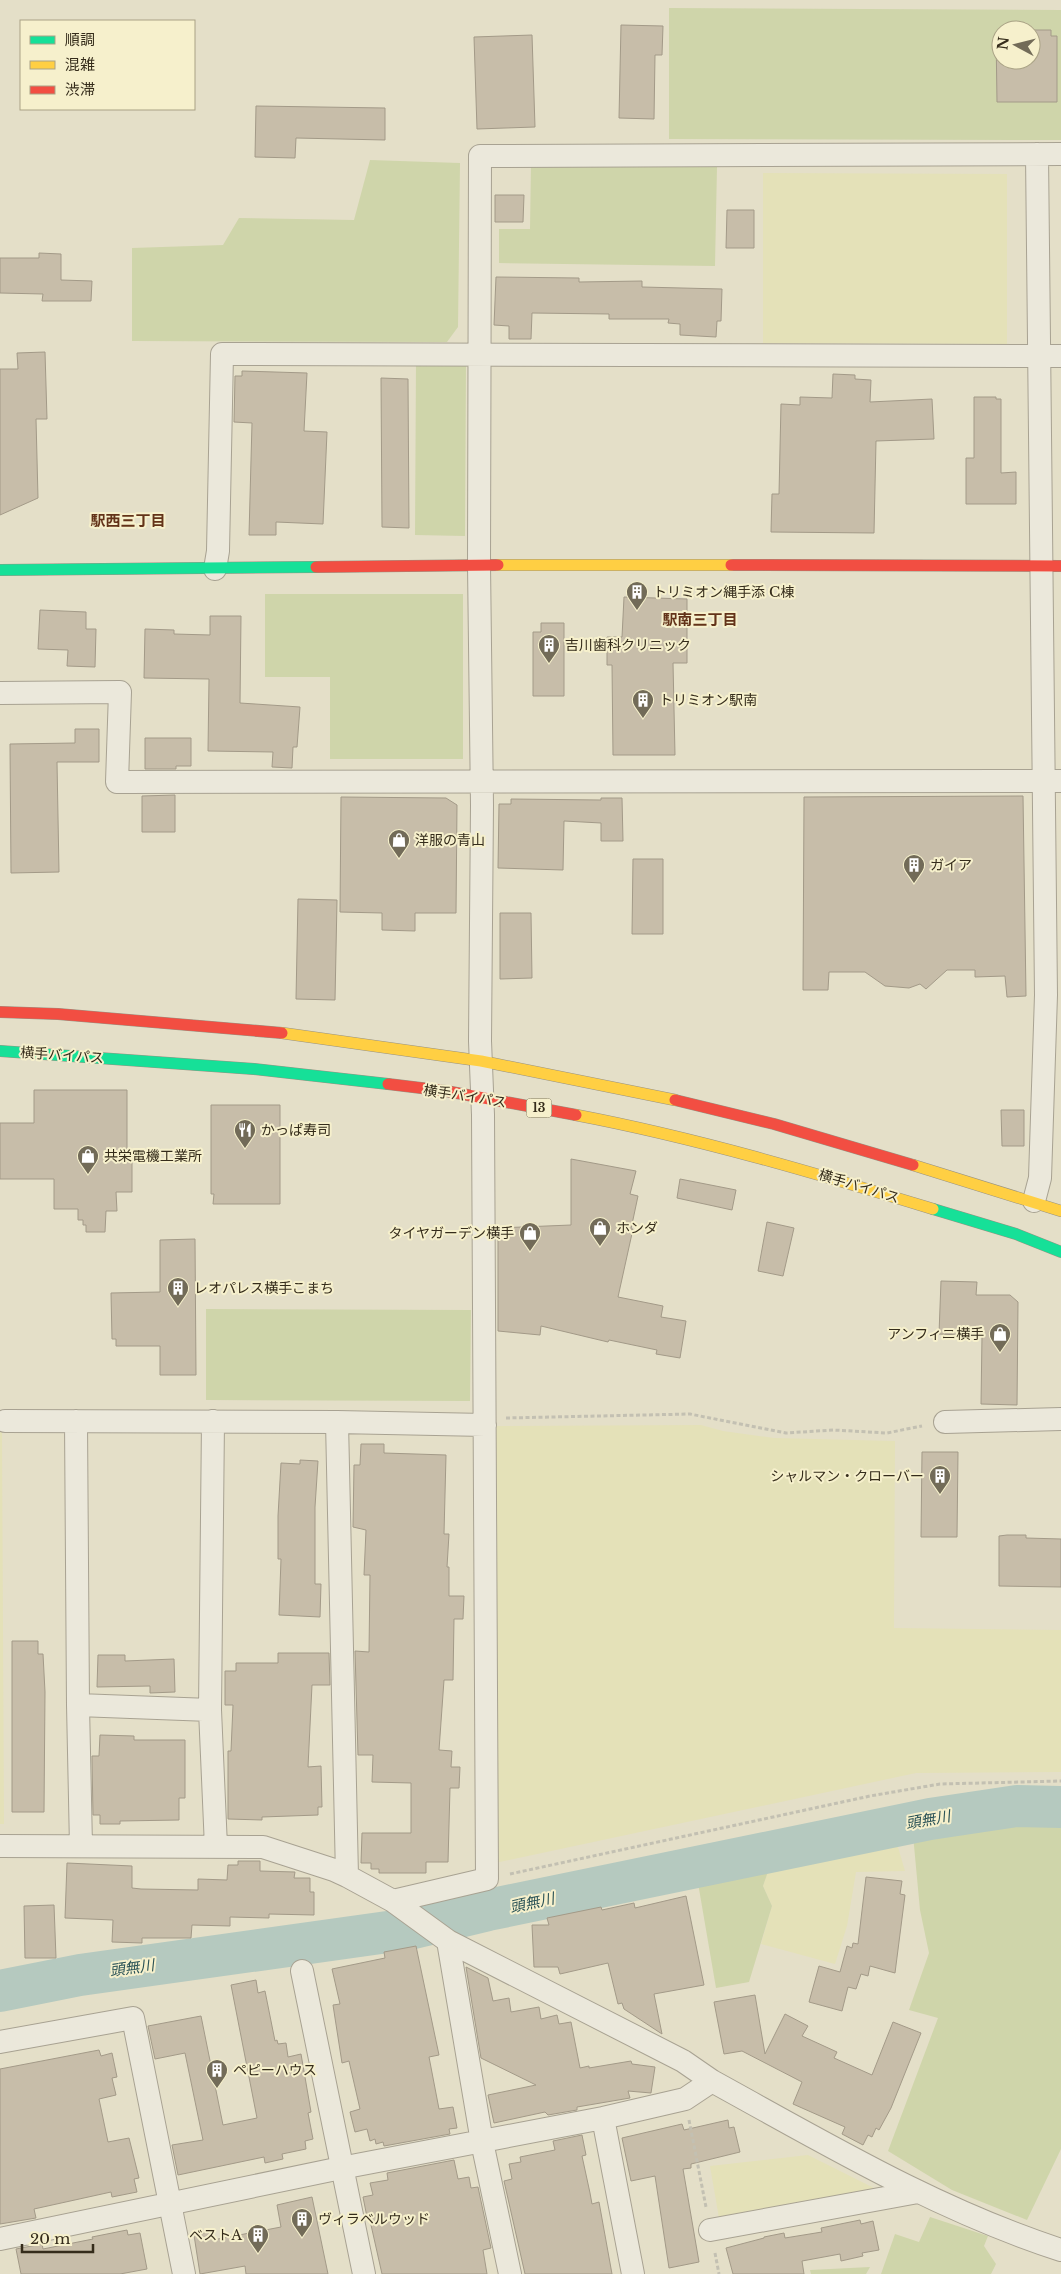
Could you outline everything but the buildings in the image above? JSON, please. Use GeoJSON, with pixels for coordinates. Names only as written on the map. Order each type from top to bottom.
{"type":"FeatureCollection","features":[{"type":"Feature","properties":{"kind":"main road"},"geometry":{"type":"LineString","coordinates":[[0,570],[479,565],[1051,566]]}},
{"type":"Feature","properties":{"kind":"main road"},"geometry":{"type":"LineString","coordinates":[[0,1012],[58,1014],[256,1029],[481,1061],[645,1093],[774,1124],[1034,1201],[1061,1211]]}},
{"type":"Feature","properties":{"kind":"main road","name":"横手バイパス"},"geometry":{"type":"LineString","coordinates":[[0,1051],[254,1069],[483,1098],[640,1127],[824,1176],[1016,1234],[1061,1252]]}},
{"type":"Feature","properties":{"kind":"street"},"geometry":{"type":"LineString","coordinates":[[1034,1201],[1040,1178],[1053,995],[1051,566],[1038,356],[1037,154]]}},
{"type":"Feature","properties":{"kind":"street"},"geometry":{"type":"LineString","coordinates":[[394,1901],[487,1879],[483,1098],[481,1061],[480,156],[1061,154]]}},
{"type":"Feature","properties":{"kind":"street"},"geometry":{"type":"LineString","coordinates":[[215,569],[222,354],[1061,356]]}},
{"type":"Feature","properties":{"kind":"street"},"geometry":{"type":"LineString","coordinates":[[0,693],[120,692],[117,782],[1052,781]]}},
{"type":"Feature","properties":{"kind":"street"},"geometry":{"type":"LineString","coordinates":[[945,1422],[1061,1419]]}},
{"type":"Feature","properties":{"kind":"street"},"geometry":{"type":"LineString","coordinates":[[5,1421],[485,1421]]}},
{"type":"Feature","properties":{"kind":"street"},"geometry":{"type":"LineString","coordinates":[[76,1421],[81,1846]]}},
{"type":"Feature","properties":{"kind":"street"},"geometry":{"type":"LineString","coordinates":[[213,1421],[210,1710],[216,1847]]}},
{"type":"Feature","properties":{"kind":"street"},"geometry":{"type":"LineString","coordinates":[[337,1422],[347,1876]]}},
{"type":"Feature","properties":{"kind":"street"},"geometry":{"type":"LineString","coordinates":[[78,1705],[210,1710]]}},
{"type":"Feature","properties":{"kind":"street"},"geometry":{"type":"LineString","coordinates":[[0,1846],[263,1847],[334,1870],[394,1901],[448,1941],[682,2061],[712,2081],[918,2192],[1017,2236],[1061,2250]]}},
{"type":"Feature","properties":{"kind":"street"},"geometry":{"type":"LineString","coordinates":[[448,1941],[482,2142],[510,2274]]}},
{"type":"Feature","properties":{"kind":"street"},"geometry":{"type":"LineString","coordinates":[[302,1971],[364,2274]]}},
{"type":"Feature","properties":{"kind":"street"},"geometry":{"type":"LineString","coordinates":[[0,2042],[133,2018],[184,2274]]}},
{"type":"Feature","properties":{"kind":"street"},"geometry":{"type":"LineString","coordinates":[[0,2239],[341,2168],[603,2118],[685,2099],[712,2081]]}},
{"type":"Feature","properties":{"kind":"street"},"geometry":{"type":"LineString","coordinates":[[603,2118],[633,2274]]}},
{"type":"Feature","properties":{"kind":"street"},"geometry":{"type":"LineString","coordinates":[[710,2230],[918,2192]]}},
{"type":"Feature","properties":{"kind":"path"},"geometry":{"type":"LineString","coordinates":[[485,1421],[690,1414],[786,1433],[833,1430],[888,1433],[945,1422]]}},
{"type":"Feature","properties":{"kind":"path"},"geometry":{"type":"LineString","coordinates":[[487,1879],[870,1796],[940,1784],[1061,1781]]}},
{"type":"Feature","properties":{"kind":"path"},"geometry":{"type":"LineString","coordinates":[[685,2099],[719,2274]]}},
{"type":"Feature","properties":{"kind":"shaded area"},"geometry":{"type":"Polygon","coordinates":[[[763,173],[1007,174],[1007,344],[763,343],[763,173]]]}},
{"type":"Feature","properties":{"kind":"shaded area"},"geometry":{"type":"Polygon","coordinates":[[[701,1425],[723,1431],[774,1438],[895,1441],[894,1628],[1061,1630],[1061,1772],[916,1773],[495,1863],[493,1426],[701,1425]]]}},
{"type":"Feature","properties":{"kind":"shaded area"},"geometry":{"type":"Polygon","coordinates":[[[0,1432],[2,1432],[4,1824],[0,1824],[0,1432]]]}},
{"type":"Feature","properties":{"kind":"shaded area"},"geometry":{"type":"Polygon","coordinates":[[[895,1837],[905,1871],[856,1872],[847,1926],[835,1964],[761,1944],[772,1906],[763,1886],[771,1863],[895,1837]]]}},
{"type":"Feature","properties":{"kind":"shaded area"},"geometry":{"type":"Polygon","coordinates":[[[808,2155],[876,2189],[719,2218],[710,2166],[808,2155]]]}},
{"type":"Feature","properties":{"kind":"green space"},"geometry":{"type":"Polygon","coordinates":[[[669,8],[1061,10],[1061,140],[669,139],[669,8]]]}},
{"type":"Feature","properties":{"kind":"green space"},"geometry":{"type":"Polygon","coordinates":[[[370,160],[460,163],[458,327],[447,342],[132,341],[132,248],[223,245],[239,218],[354,220],[370,160]]]}},
{"type":"Feature","properties":{"kind":"green space"},"geometry":{"type":"Polygon","coordinates":[[[531,164],[717,167],[715,266],[499,263],[499,229],[530,229],[531,164]]]}},
{"type":"Feature","properties":{"kind":"green space"},"geometry":{"type":"Polygon","coordinates":[[[416,363],[466,364],[465,536],[415,535],[416,363]]]}},
{"type":"Feature","properties":{"kind":"green space"},"geometry":{"type":"Polygon","coordinates":[[[265,594],[463,594],[463,759],[330,759],[330,677],[265,677],[265,594]]]}},
{"type":"Feature","properties":{"kind":"green space"},"geometry":{"type":"Polygon","coordinates":[[[206,1309],[471,1310],[470,1401],[206,1400],[206,1309]]]}},
{"type":"Feature","properties":{"kind":"green space"},"geometry":{"type":"Polygon","coordinates":[[[1001,1818],[1061,1822],[1061,2149],[1027,2220],[952,2190],[888,2151],[938,2018],[909,2010],[929,1953],[920,1910],[913,1835],[1001,1818]]]}},
{"type":"Feature","properties":{"kind":"green space"},"geometry":{"type":"Polygon","coordinates":[[[771,1863],[763,1886],[772,1906],[749,1982],[716,1988],[698,1883],[771,1863]]]}},
{"type":"Feature","properties":{"kind":"green space"},"geometry":{"type":"Polygon","coordinates":[[[930,2217],[988,2236],[984,2246],[996,2264],[991,2274],[881,2274],[895,2234],[919,2242],[930,2217]]]}},
{"type":"Feature","properties":{"kind":"green space"},"geometry":{"type":"Polygon","coordinates":[[[870,2267],[866,2274],[811,2274],[810,2270],[870,2267]]]}},
{"type":"Feature","properties":{"kind":"waterway","name":"頭無川"},"geometry":{"type":"LineString","coordinates":[[0,1991],[80,1975],[409,1929],[488,1910],[930,1819],[1017,1806],[1061,1807]]}},
{"type":"Feature","properties":{"kind":"traffic: fast"},"geometry":{"type":"LineString","coordinates":[[0,570],[316,567]]}},
{"type":"Feature","properties":{"kind":"traffic: fast"},"geometry":{"type":"LineString","coordinates":[[0,1051],[254,1069],[388,1084]]}},
{"type":"Feature","properties":{"kind":"traffic: fast"},"geometry":{"type":"LineString","coordinates":[[933,1209],[1016,1234],[1061,1252]]}},
{"type":"Feature","properties":{"kind":"traffic: slow"},"geometry":{"type":"LineString","coordinates":[[498,565],[731,565]]}},
{"type":"Feature","properties":{"kind":"traffic: slow"},"geometry":{"type":"LineString","coordinates":[[282,1033],[481,1061],[675,1100]]}},
{"type":"Feature","properties":{"kind":"traffic: slow"},"geometry":{"type":"LineString","coordinates":[[576,1115],[711,1145],[933,1209]]}},
{"type":"Feature","properties":{"kind":"traffic: slow"},"geometry":{"type":"LineString","coordinates":[[913,1165],[1061,1211]]}},
{"type":"Feature","properties":{"kind":"traffic: jam"},"geometry":{"type":"LineString","coordinates":[[316,567],[498,565]]}},
{"type":"Feature","properties":{"kind":"traffic: jam"},"geometry":{"type":"LineString","coordinates":[[731,565],[1061,566]]}},
{"type":"Feature","properties":{"kind":"traffic: jam"},"geometry":{"type":"LineString","coordinates":[[0,1012],[58,1014],[282,1033]]}},
{"type":"Feature","properties":{"kind":"traffic: jam"},"geometry":{"type":"LineString","coordinates":[[388,1084],[446,1091],[576,1115]]}},
{"type":"Feature","properties":{"kind":"traffic: jam"},"geometry":{"type":"LineString","coordinates":[[675,1100],[774,1124],[913,1165]]}},
{"type":"Feature","properties":{"kind":"place","name":"トリミオン縄手添 C棟"},"geometry":{"type":"Point","coordinates":[637,611]}},
{"type":"Feature","properties":{"kind":"place","name":"吉川歯科クリニック"},"geometry":{"type":"Point","coordinates":[549,664]}},
{"type":"Feature","properties":{"kind":"place","name":"トリミオン駅南"},"geometry":{"type":"Point","coordinates":[643,719]}},
{"type":"Feature","properties":{"kind":"place","name":"洋服の青山"},"geometry":{"type":"Point","coordinates":[399,859]}},
{"type":"Feature","properties":{"kind":"place","name":"ガイア"},"geometry":{"type":"Point","coordinates":[914,884]}},
{"type":"Feature","properties":{"kind":"place","name":"かっぱ寿司"},"geometry":{"type":"Point","coordinates":[245,1149]}},
{"type":"Feature","properties":{"kind":"place","name":"共栄電機工業所"},"geometry":{"type":"Point","coordinates":[88,1175]}},
{"type":"Feature","properties":{"kind":"place","name":"ホンダ"},"geometry":{"type":"Point","coordinates":[600,1247]}},
{"type":"Feature","properties":{"kind":"place","name":"タイヤガーデン横手"},"geometry":{"type":"Point","coordinates":[530,1252]}},
{"type":"Feature","properties":{"kind":"place","name":"レオパレス横手こまち"},"geometry":{"type":"Point","coordinates":[178,1307]}},
{"type":"Feature","properties":{"kind":"place","name":"アンフィニ横手"},"geometry":{"type":"Point","coordinates":[1000,1353]}},
{"type":"Feature","properties":{"kind":"place","name":"シャルマン・クローバー"},"geometry":{"type":"Point","coordinates":[940,1495]}},
{"type":"Feature","properties":{"kind":"place","name":"ペピーハウス"},"geometry":{"type":"Point","coordinates":[217,2089]}},
{"type":"Feature","properties":{"kind":"place","name":"ヴィラベルウッド"},"geometry":{"type":"Point","coordinates":[302,2238]}},
{"type":"Feature","properties":{"kind":"place","name":"ベストA"},"geometry":{"type":"Point","coordinates":[258,2254]}},
{"type":"Feature","properties":{"kind":"district","name":"駅西三丁目"},"geometry":{"type":"Point","coordinates":[128,521]}},
{"type":"Feature","properties":{"kind":"district","name":"駅南三丁目"},"geometry":{"type":"Point","coordinates":[700,620]}}]}
